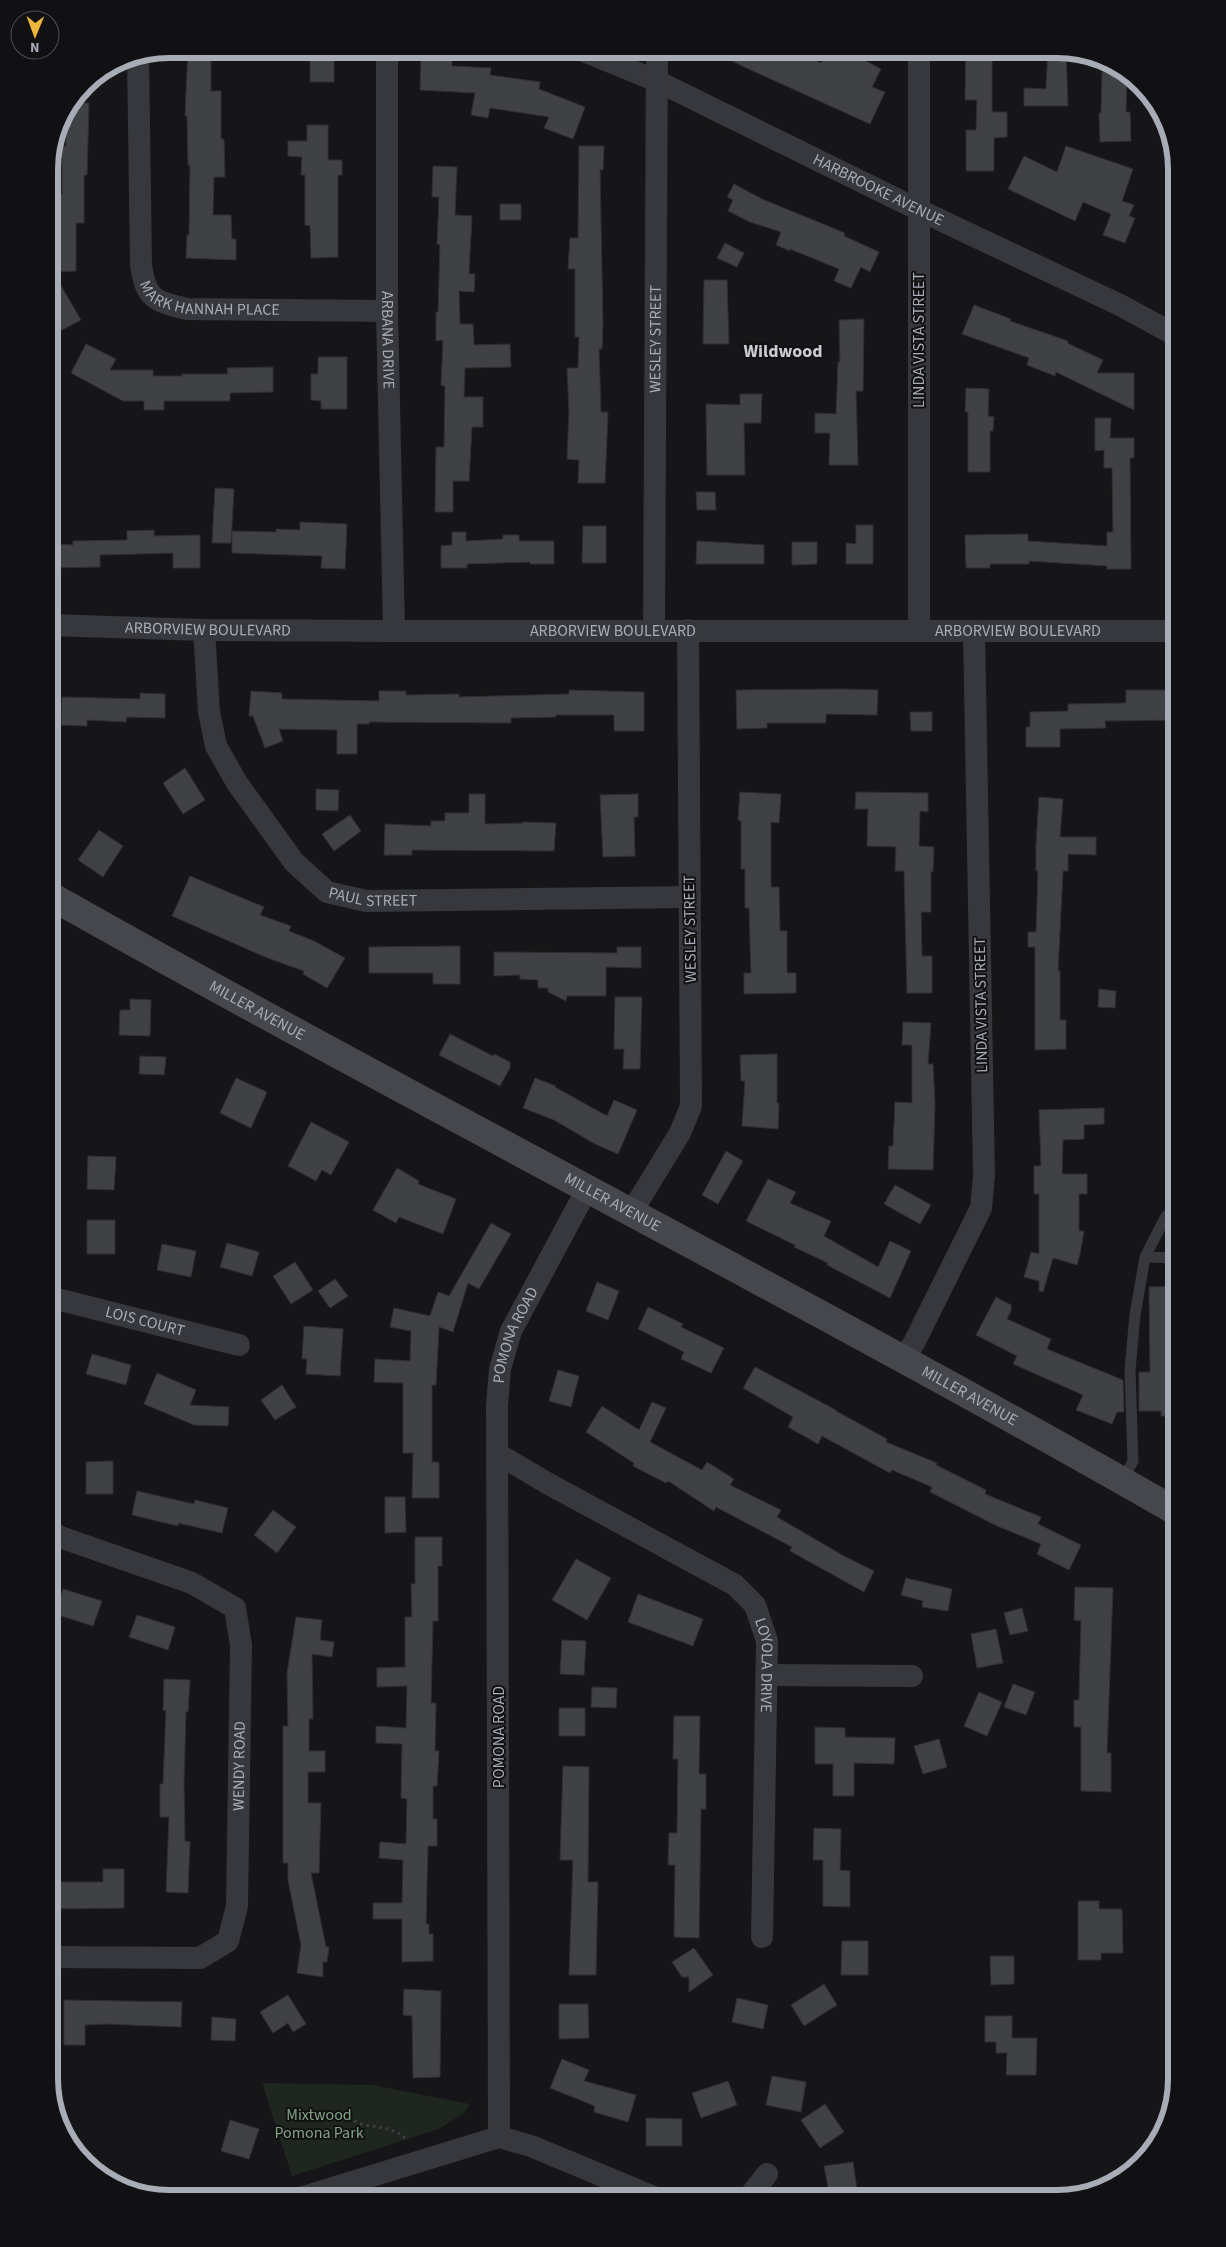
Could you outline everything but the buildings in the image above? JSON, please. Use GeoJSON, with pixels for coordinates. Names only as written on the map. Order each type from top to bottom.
{"type":"FeatureCollection","features":[{"type":"Feature","properties":{"kind":"main road","name":"MILLER AVENUE"},"geometry":{"type":"LineString","coordinates":[[58,905],[903,1359],[1168,1507]]}},
{"type":"Feature","properties":{"kind":"street","name":"ARBANA DRIVE"},"geometry":{"type":"LineString","coordinates":[[386,58],[387,312],[394,631]]}},
{"type":"Feature","properties":{"kind":"street","name":"HARBROOKE AVENUE"},"geometry":{"type":"LineString","coordinates":[[601,58],[658,81],[919,210],[1120,305],[1168,331]]}},
{"type":"Feature","properties":{"kind":"street","name":"WESLEY STREET"},"geometry":{"type":"LineString","coordinates":[[654,630],[657,58]]}},
{"type":"Feature","properties":{"kind":"street","name":"LINDA VISTA STREET"},"geometry":{"type":"LineString","coordinates":[[919,58],[920,630]]}},
{"type":"Feature","properties":{"kind":"street","name":"MARK HANNAH PLACE"},"geometry":{"type":"LineString","coordinates":[[138,62],[141,265],[144,287],[159,302],[187,309],[387,312]]}},
{"type":"Feature","properties":{"kind":"street","name":"ARBORVIEW BOULEVARD"},"geometry":{"type":"LineString","coordinates":[[58,625],[204,630],[394,631],[1168,631]]}},
{"type":"Feature","properties":{"kind":"street","name":"PAUL STREET"},"geometry":{"type":"LineString","coordinates":[[204,630],[209,712],[216,746],[237,783],[294,862],[328,892],[366,901],[690,897]]}},
{"type":"Feature","properties":{"kind":"street","name":"WESLEY STREET"},"geometry":{"type":"LineString","coordinates":[[631,1213],[680,1133],[691,1106],[688,630]]}},
{"type":"Feature","properties":{"kind":"street","name":"LINDA VISTA STREET"},"geometry":{"type":"LineString","coordinates":[[903,1359],[914,1343],[981,1208],[984,1176],[974,631]]}},
{"type":"Feature","properties":{"kind":"street","name":"POMONA ROAD"},"geometry":{"type":"LineString","coordinates":[[499,2137],[497,1406],[500,1369],[511,1331],[588,1189]]}},
{"type":"Feature","properties":{"kind":"street","name":"LOIS COURT"},"geometry":{"type":"LineString","coordinates":[[58,1299],[240,1345]]}},
{"type":"Feature","properties":{"kind":"street","name":"LOYOLA DRIVE"},"geometry":{"type":"LineString","coordinates":[[498,1454],[547,1483],[735,1585],[755,1605],[767,1641],[762,1937]]}},
{"type":"Feature","properties":{"kind":"street","name":"WENDY ROAD"},"geometry":{"type":"LineString","coordinates":[[58,1536],[192,1583],[235,1608],[241,1645],[237,1906],[228,1941],[200,1958],[58,1957]]}},
{"type":"Feature","properties":{"kind":"street"},"geometry":{"type":"LineString","coordinates":[[767,1676],[912,1676]]}},
{"type":"Feature","properties":{"kind":"street"},"geometry":{"type":"LineString","coordinates":[[329,2189],[499,2137],[531,2146],[636,2190]]}},
{"type":"Feature","properties":{"kind":"street"},"geometry":{"type":"LineString","coordinates":[[755,2190],[767,2174]]}},
{"type":"Feature","properties":{"kind":"lane"},"geometry":{"type":"LineString","coordinates":[[1122,1481],[1133,1461],[1130,1370],[1135,1315],[1145,1257],[1166,1216],[1168,1216]]}},
{"type":"Feature","properties":{"kind":"lane"},"geometry":{"type":"LineString","coordinates":[[1145,1257],[1168,1258]]}},
{"type":"Feature","properties":{"kind":"path"},"geometry":{"type":"LineString","coordinates":[[349,2117],[357,2124],[399,2132],[407,2140]]}},
{"type":"Feature","properties":{"kind":"green space","name":"Mixtwood Pomona Park"},"geometry":{"type":"Polygon","coordinates":[[[262,2083],[372,2085],[470,2104],[464,2113],[439,2129],[292,2176],[262,2083]]]}},
{"type":"Feature","properties":{"kind":"district","name":"Wildwood"},"geometry":{"type":"Point","coordinates":[783,351]}}]}
